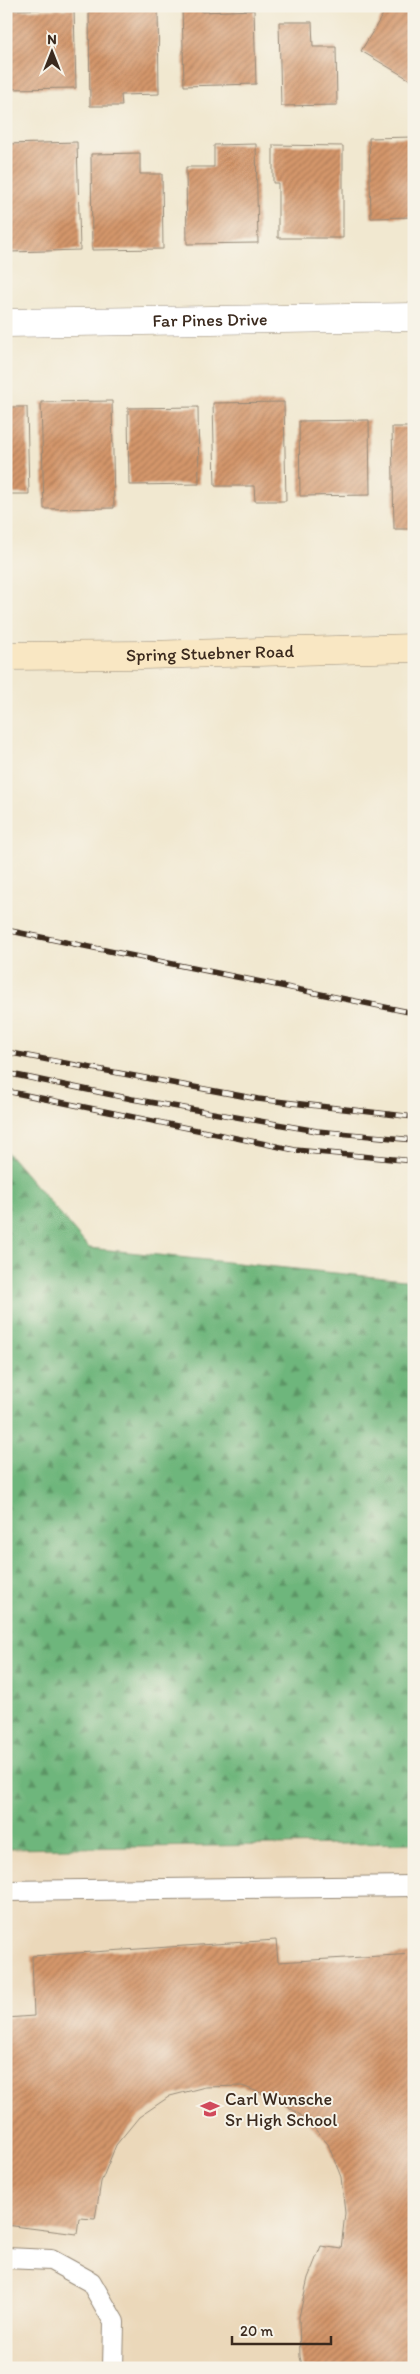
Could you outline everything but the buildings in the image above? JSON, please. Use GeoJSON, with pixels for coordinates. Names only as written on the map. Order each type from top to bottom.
{"type":"FeatureCollection","features":[{"type":"Feature","properties":{"kind":"main road","name":"Spring Stuebner Road"},"geometry":{"type":"LineString","coordinates":[[6,656],[144,656],[414,648]]}},
{"type":"Feature","properties":{"kind":"street","name":"Far Pines Drive"},"geometry":{"type":"LineString","coordinates":[[6,323],[414,317]]}},
{"type":"Feature","properties":{"kind":"lane"},"geometry":{"type":"LineString","coordinates":[[6,1890],[414,1886]]}},
{"type":"Feature","properties":{"kind":"lane"},"geometry":{"type":"LineString","coordinates":[[6,2258],[51,2260],[90,2282],[114,2322],[113,2368]]}},
{"type":"Feature","properties":{"kind":"shaded area","name":"Carl Wunsche Sr High School"},"geometry":{"type":"Polygon","coordinates":[[[414,1843],[414,2368],[6,2368],[6,1849],[414,1843]]]}},
{"type":"Feature","properties":{"kind":"green space"},"geometry":{"type":"Polygon","coordinates":[[[6,1151],[89,1248],[414,1281],[414,1843],[6,1849],[6,1151]]]}},
{"type":"Feature","properties":{"kind":"railway"},"geometry":{"type":"LineString","coordinates":[[6,930],[414,1013]]}},
{"type":"Feature","properties":{"kind":"railway"},"geometry":{"type":"LineString","coordinates":[[6,1052],[258,1099],[414,1117]]}},
{"type":"Feature","properties":{"kind":"railway"},"geometry":{"type":"LineString","coordinates":[[6,1073],[132,1099],[317,1131],[414,1140]]}},
{"type":"Feature","properties":{"kind":"railway"},"geometry":{"type":"LineString","coordinates":[[6,1091],[295,1150],[414,1161]]}},
{"type":"Feature","properties":{"kind":"place","name":"Carl Wunsche Sr High School"},"geometry":{"type":"Point","coordinates":[210,2109]}}]}
